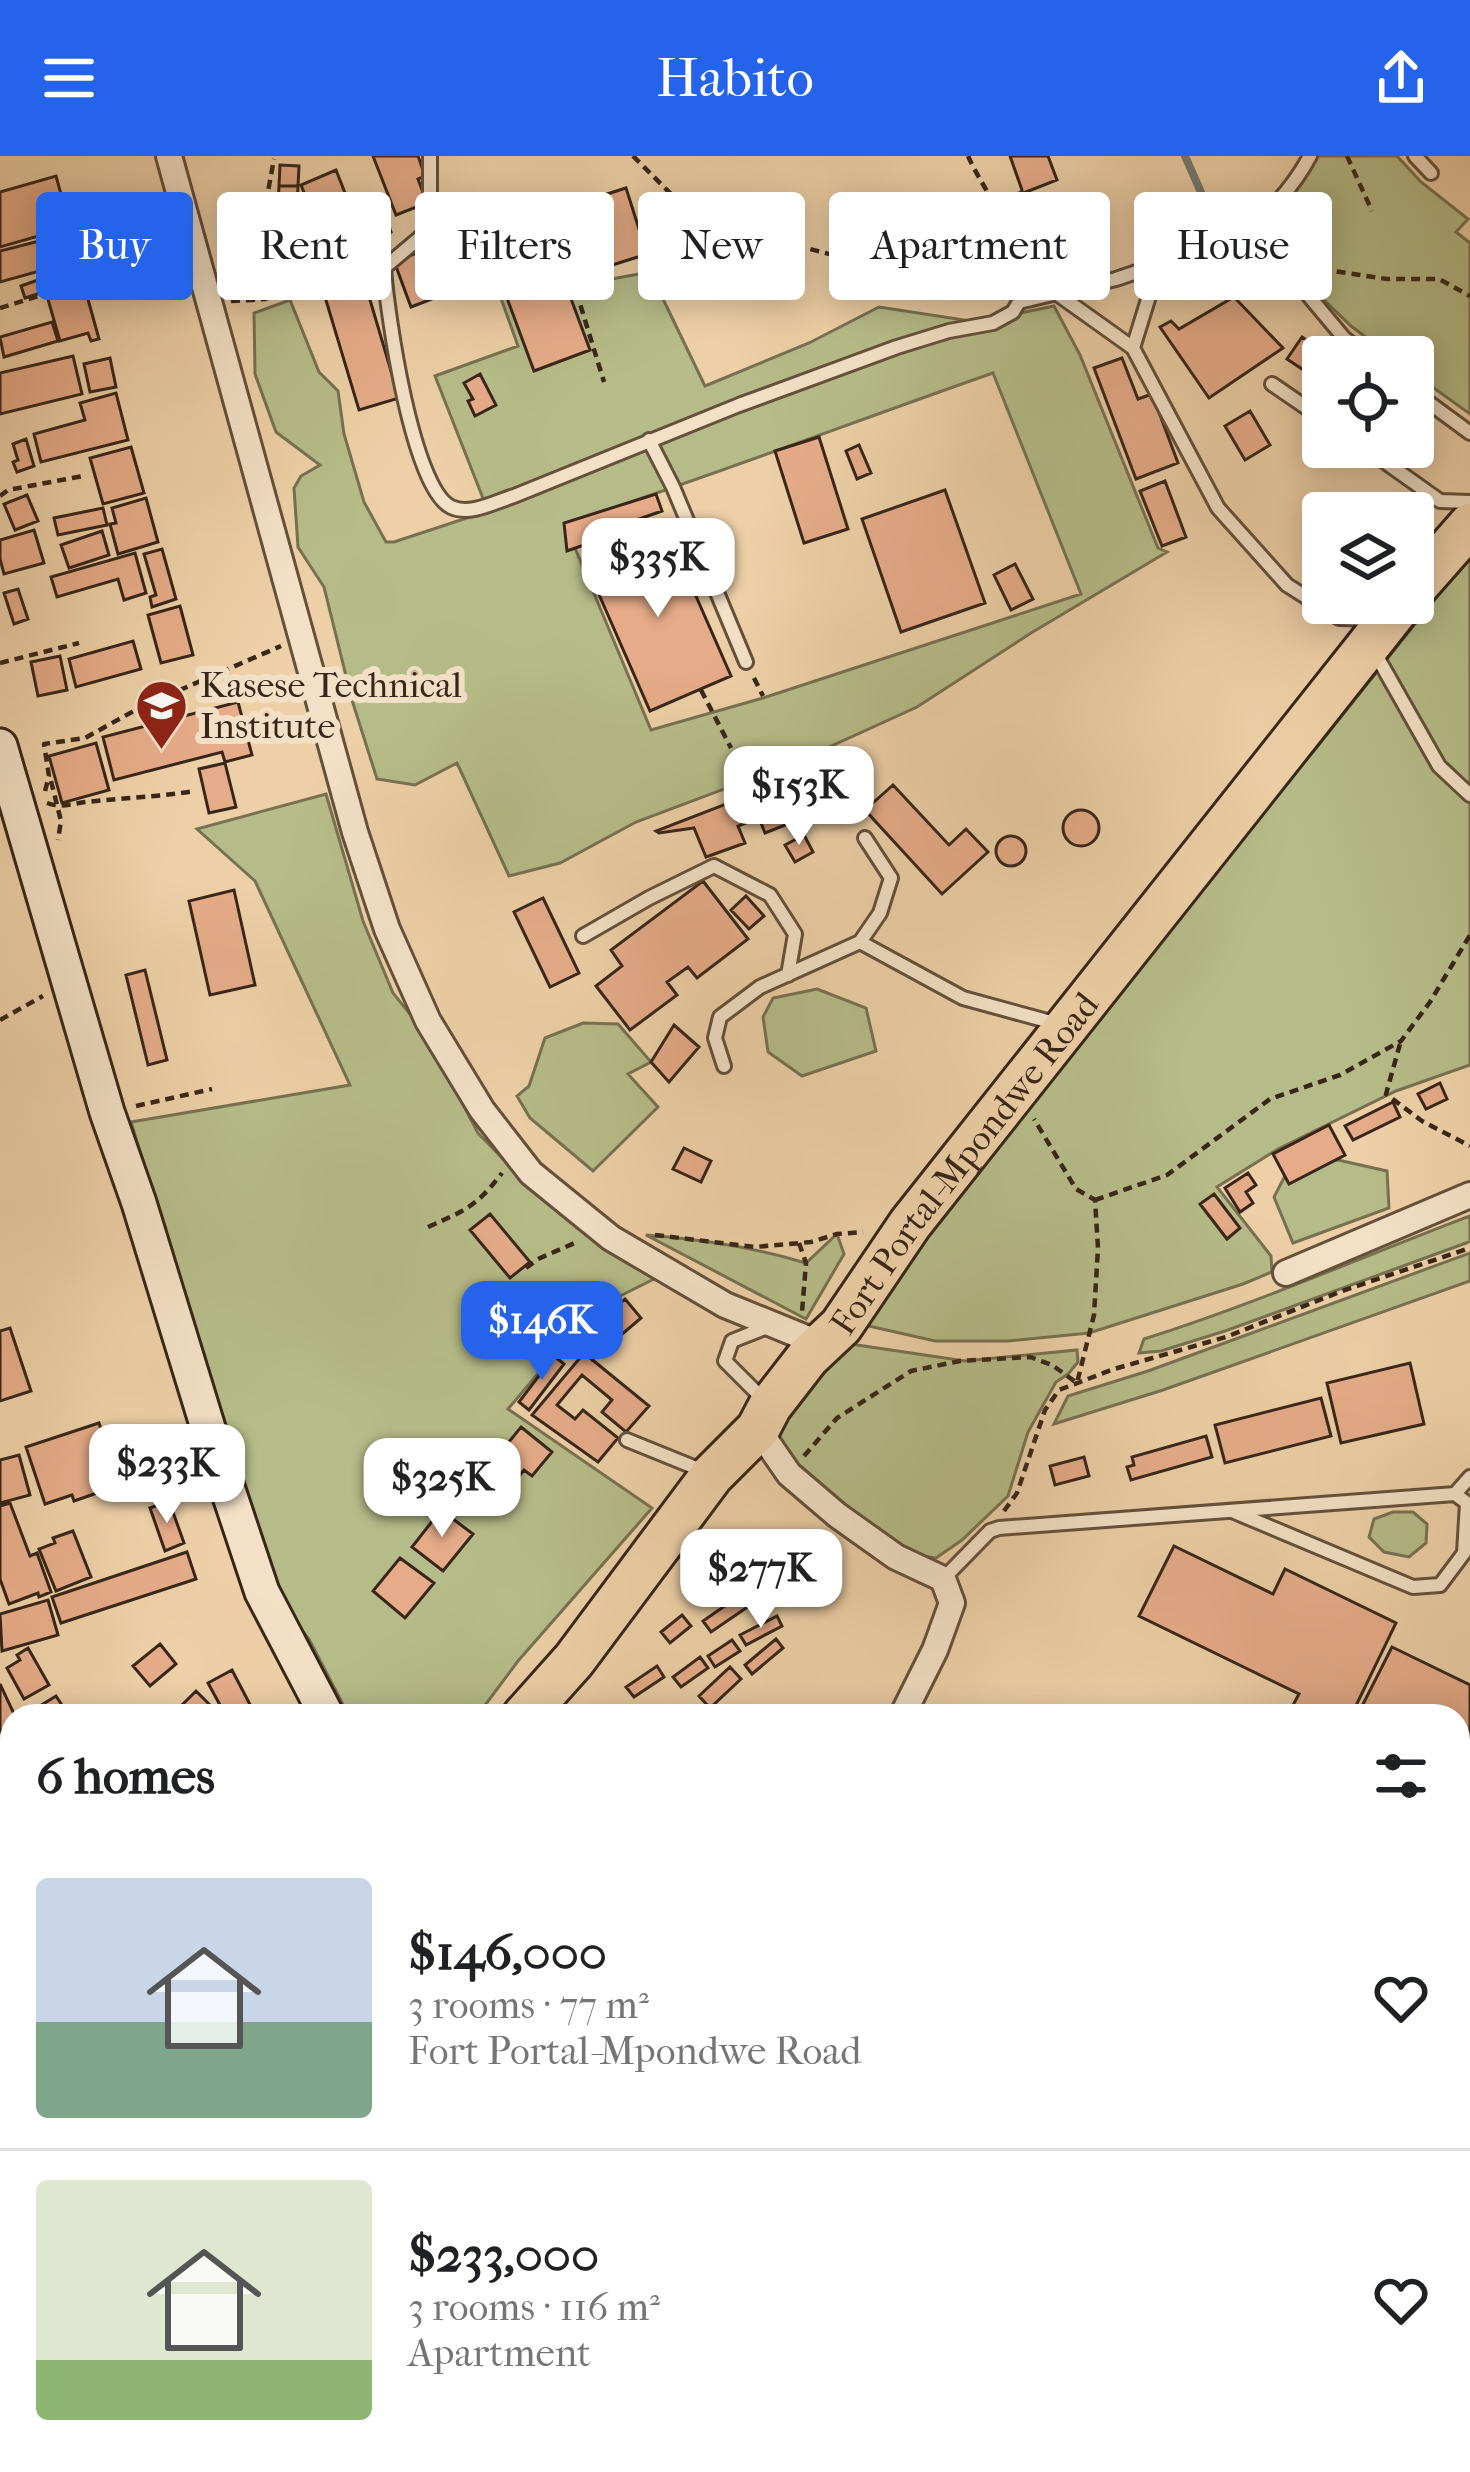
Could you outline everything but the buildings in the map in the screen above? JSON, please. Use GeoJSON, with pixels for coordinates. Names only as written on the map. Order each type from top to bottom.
{"type":"FeatureCollection","features":[{"type":"Feature","properties":{"kind":"highway","name":"Fort Portal-Mpondwe Road"},"geometry":{"type":"LineString","coordinates":[[1434,567],[1470,525]]}},
{"type":"Feature","properties":{"kind":"highway","name":"Fort Portal-Mpondwe Road"},"geometry":{"type":"LineString","coordinates":[[535,1704],[574,1660],[712,1475],[764,1418],[910,1224],[1385,624]]}},
{"type":"Feature","properties":{"kind":"street"},"geometry":{"type":"LineString","coordinates":[[169,156],[355,832],[387,929],[428,1021],[482,1110],[531,1173],[611,1238],[724,1305],[821,1339]]}},
{"type":"Feature","properties":{"kind":"street"},"geometry":{"type":"LineString","coordinates":[[0,746],[107,1112],[262,1592],[321,1704]]}},
{"type":"Feature","properties":{"kind":"street"},"geometry":{"type":"LineString","coordinates":[[1286,1273],[1470,1195]]}},
{"type":"Feature","properties":{"kind":"street"},"geometry":{"type":"LineString","coordinates":[[764,1418],[789,1474],[896,1557],[943,1579],[952,1603],[908,1704]]}},
{"type":"Feature","properties":{"kind":"lane"},"geometry":{"type":"LineString","coordinates":[[430,156],[430,229],[384,268],[387,311],[412,430],[427,476],[441,501],[459,510],[480,508],[897,347],[993,322],[1027,300]]}},
{"type":"Feature","properties":{"kind":"lane"},"geometry":{"type":"LineString","coordinates":[[1284,192],[1310,156]]}},
{"type":"Feature","properties":{"kind":"lane"},"geometry":{"type":"LineString","coordinates":[[1415,156],[1431,173]]}},
{"type":"Feature","properties":{"kind":"lane"},"geometry":{"type":"LineString","coordinates":[[1066,300],[1132,348],[1219,508],[1287,585],[1302,595]]}},
{"type":"Feature","properties":{"kind":"lane"},"geometry":{"type":"LineString","coordinates":[[1132,348],[1147,300]]}},
{"type":"Feature","properties":{"kind":"lane"},"geometry":{"type":"LineString","coordinates":[[1312,300],[1342,336]]}},
{"type":"Feature","properties":{"kind":"lane"},"geometry":{"type":"LineString","coordinates":[[1272,384],[1302,405]]}},
{"type":"Feature","properties":{"kind":"lane"},"geometry":{"type":"LineString","coordinates":[[1434,407],[1470,433]]}},
{"type":"Feature","properties":{"kind":"lane"},"geometry":{"type":"LineString","coordinates":[[649,440],[674,487],[746,662]]}},
{"type":"Feature","properties":{"kind":"lane"},"geometry":{"type":"LineString","coordinates":[[1394,468],[1440,501],[1470,502]]}},
{"type":"Feature","properties":{"kind":"lane"},"geometry":{"type":"LineString","coordinates":[[1396,624],[1439,766],[1470,795]]}},
{"type":"Feature","properties":{"kind":"lane"},"geometry":{"type":"LineString","coordinates":[[724,1066],[715,1038],[720,1017],[760,987],[860,942],[880,913],[891,878],[865,838]]}},
{"type":"Feature","properties":{"kind":"lane"},"geometry":{"type":"LineString","coordinates":[[583,936],[714,866],[770,895],[796,934],[788,975]]}},
{"type":"Feature","properties":{"kind":"lane"},"geometry":{"type":"LineString","coordinates":[[860,942],[963,998],[1065,1026]]}},
{"type":"Feature","properties":{"kind":"lane"},"geometry":{"type":"LineString","coordinates":[[764,1418],[724,1361],[732,1341],[774,1325]]}},
{"type":"Feature","properties":{"kind":"lane"},"geometry":{"type":"LineString","coordinates":[[627,1440],[712,1475]]}},
{"type":"Feature","properties":{"kind":"lane"},"geometry":{"type":"LineString","coordinates":[[1455,1494],[1470,1477]]}},
{"type":"Feature","properties":{"kind":"lane"},"geometry":{"type":"LineString","coordinates":[[943,1579],[990,1531],[999,1528],[1455,1494],[1467,1504],[1464,1553],[1440,1585],[1413,1587],[1232,1511]]}},
{"type":"Feature","properties":{"kind":"path"},"geometry":{"type":"LineString","coordinates":[[633,156],[677,200],[727,239],[782,242],[1023,301],[1013,246],[968,156]]}},
{"type":"Feature","properties":{"kind":"path"},"geometry":{"type":"LineString","coordinates":[[1347,156],[1372,212]]}},
{"type":"Feature","properties":{"kind":"path"},"geometry":{"type":"LineString","coordinates":[[1332,270],[1388,279],[1438,279],[1470,296]]}},
{"type":"Feature","properties":{"kind":"path"},"geometry":{"type":"LineString","coordinates":[[580,300],[604,382]]}},
{"type":"Feature","properties":{"kind":"path"},"geometry":{"type":"LineString","coordinates":[[3,492],[83,476]]}},
{"type":"Feature","properties":{"kind":"path"},"geometry":{"type":"LineString","coordinates":[[194,791],[58,807],[42,801],[50,776],[44,743],[85,738],[141,707],[301,637]]}},
{"type":"Feature","properties":{"kind":"path"},"geometry":{"type":"LineString","coordinates":[[0,663],[79,643]]}},
{"type":"Feature","properties":{"kind":"path"},"geometry":{"type":"LineString","coordinates":[[701,690],[731,748]]}},
{"type":"Feature","properties":{"kind":"path"},"geometry":{"type":"LineString","coordinates":[[1470,935],[1401,1041],[1386,1094],[1422,1121],[1470,1146]]}},
{"type":"Feature","properties":{"kind":"path"},"geometry":{"type":"LineString","coordinates":[[0,1020],[68,980]]}},
{"type":"Feature","properties":{"kind":"path"},"geometry":{"type":"LineString","coordinates":[[1031,1072],[1026,1098],[1036,1124],[1076,1189],[1095,1200],[1167,1175],[1270,1099],[1340,1075],[1401,1041]]}},
{"type":"Feature","properties":{"kind":"path"},"geometry":{"type":"LineString","coordinates":[[107,1112],[212,1089]]}},
{"type":"Feature","properties":{"kind":"path"},"geometry":{"type":"LineString","coordinates":[[428,1227],[483,1198],[516,1154]]}},
{"type":"Feature","properties":{"kind":"path"},"geometry":{"type":"LineString","coordinates":[[1077,1383],[1094,1315],[1095,1200]]}},
{"type":"Feature","properties":{"kind":"path"},"geometry":{"type":"LineString","coordinates":[[526,1268],[594,1234],[611,1238],[646,1234],[755,1247],[910,1224]]}},
{"type":"Feature","properties":{"kind":"path"},"geometry":{"type":"LineString","coordinates":[[799,1243],[806,1263],[802,1314],[821,1339]]}},
{"type":"Feature","properties":{"kind":"path"},"geometry":{"type":"LineString","coordinates":[[990,1531],[1017,1493],[1045,1411],[1059,1390],[1226,1337],[1470,1248]]}},
{"type":"Feature","properties":{"kind":"path"},"geometry":{"type":"LineString","coordinates":[[789,1474],[837,1418],[911,1371],[965,1360],[1030,1357],[1052,1365],[1077,1383]]}},
{"type":"Feature","properties":{"kind":"green space"},"geometry":{"type":"Polygon","coordinates":[[[1316,156],[1397,156],[1468,219],[1456,232],[1470,243],[1470,414],[1434,388],[1434,336],[1364,336],[1324,300],[1332,300],[1332,192],[1291,192],[1316,156]]]}},
{"type":"Feature","properties":{"kind":"green space"},"geometry":{"type":"Polygon","coordinates":[[[638,274],[638,300],[664,300],[705,386],[809,343],[879,307],[977,322],[1054,306],[1080,355],[1158,548],[1167,552],[917,707],[796,762],[636,822],[560,863],[509,876],[457,763],[415,785],[377,779],[324,587],[298,547],[294,488],[301,476],[320,465],[276,432],[255,374],[254,313],[290,300],[319,372],[338,391],[344,434],[364,502],[386,542],[488,511],[435,376],[518,346],[502,300],[614,300],[614,279],[638,274]],[[993,373],[565,524],[651,730],[1081,594],[993,373]]]}},
{"type":"Feature","properties":{"kind":"green space"},"geometry":{"type":"Polygon","coordinates":[[[1470,555],[1470,1065],[1396,1091],[1278,1149],[1217,1187],[1271,1256],[1272,1272],[1089,1333],[1008,1341],[935,1341],[851,1322],[1026,1098],[1047,1086],[1233,842],[1313,752],[1415,624],[1434,624],[1434,600],[1470,555]]]}},
{"type":"Feature","properties":{"kind":"green space"},"geometry":{"type":"Polygon","coordinates":[[[326,794],[363,921],[393,993],[427,1035],[478,1133],[532,1189],[656,1278],[622,1295],[575,1330],[508,1409],[652,1508],[486,1704],[343,1704],[309,1639],[284,1609],[238,1471],[131,1122],[350,1085],[255,881],[197,829],[326,794]]]}},
{"type":"Feature","properties":{"kind":"green space"},"geometry":{"type":"Polygon","coordinates":[[[817,989],[866,1008],[876,1051],[802,1076],[768,1052],[763,1017],[773,998],[817,989]]]}},
{"type":"Feature","properties":{"kind":"green space"},"geometry":{"type":"Polygon","coordinates":[[[583,1023],[618,1024],[651,1062],[628,1074],[658,1107],[593,1171],[530,1118],[517,1096],[529,1086],[545,1038],[583,1023]]]}},
{"type":"Feature","properties":{"kind":"green space"},"geometry":{"type":"Polygon","coordinates":[[[1338,1160],[1387,1171],[1389,1208],[1293,1243],[1274,1197],[1289,1168],[1338,1160]]]}},
{"type":"Feature","properties":{"kind":"green space"},"geometry":{"type":"Polygon","coordinates":[[[1470,1216],[1470,1241],[1466,1243],[1228,1330],[1139,1353],[1144,1339],[1470,1216]]]}},
{"type":"Feature","properties":{"kind":"green space"},"geometry":{"type":"Polygon","coordinates":[[[837,1234],[844,1254],[806,1319],[646,1235],[727,1244],[806,1263],[837,1234]]]}},
{"type":"Feature","properties":{"kind":"green space"},"geometry":{"type":"Polygon","coordinates":[[[1470,1253],[1470,1281],[1054,1424],[1068,1396],[1470,1253]]]}},
{"type":"Feature","properties":{"kind":"green space"},"geometry":{"type":"Polygon","coordinates":[[[830,1341],[965,1361],[1077,1350],[1078,1362],[1056,1382],[1028,1432],[1008,1496],[936,1558],[887,1551],[764,1450],[830,1341]]]}},
{"type":"Feature","properties":{"kind":"green space"},"geometry":{"type":"Polygon","coordinates":[[[1413,1512],[1427,1524],[1426,1543],[1409,1557],[1384,1552],[1369,1537],[1374,1519],[1413,1512]]]}},
{"type":"Feature","properties":{"kind":"waterway"},"geometry":{"type":"LineString","coordinates":[[1185,156],[1201,192]]}},
{"type":"Feature","properties":{"kind":"place","name":"Kasese Technical Institute"},"geometry":{"type":"Point","coordinates":[161,751]}}]}
